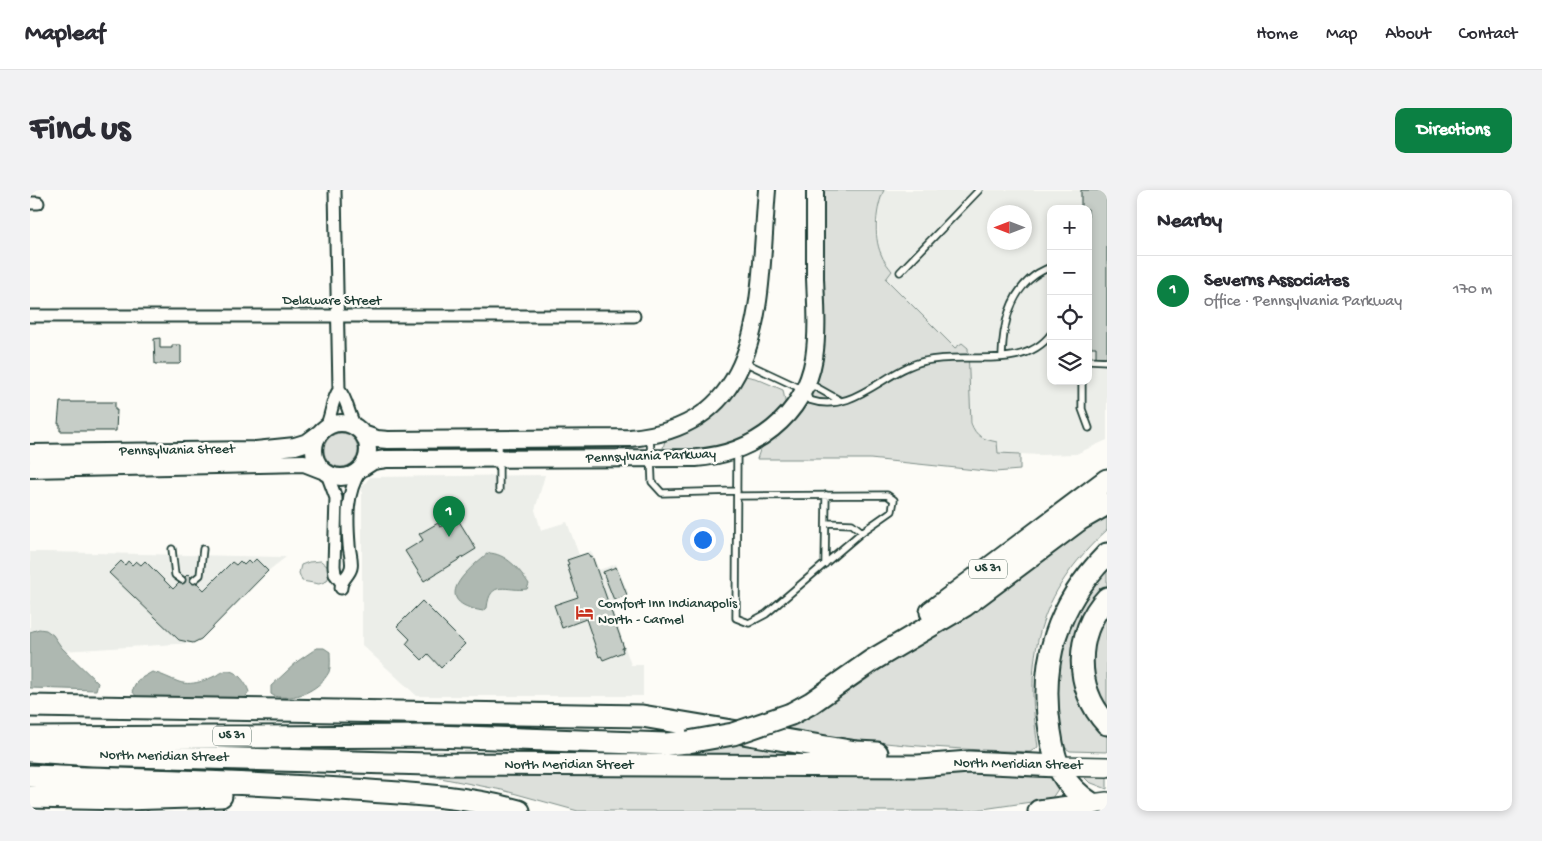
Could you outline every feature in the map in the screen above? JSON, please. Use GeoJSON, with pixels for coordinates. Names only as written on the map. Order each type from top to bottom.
{"type":"FeatureCollection","features":[{"type":"Feature","properties":{"kind":"highway","name":"US 31"},"geometry":{"type":"LineString","coordinates":[[30,738],[433,736],[666,744],[733,734],[791,714],[811,703],[871,661],[955,593],[1107,480]]}},
{"type":"Feature","properties":{"kind":"highway"},"geometry":{"type":"LineString","coordinates":[[871,661],[964,606],[1079,520],[1107,504]]}},
{"type":"Feature","properties":{"kind":"highway"},"geometry":{"type":"LineString","coordinates":[[1099,803],[1068,786],[1058,766],[1047,710],[1046,690],[1050,654],[1062,616],[1072,598],[1107,554]]}},
{"type":"Feature","properties":{"kind":"highway"},"geometry":{"type":"LineString","coordinates":[[1107,598],[1089,627],[1082,655],[1086,687],[1095,708],[1107,724]]}},
{"type":"Feature","properties":{"kind":"highway"},"geometry":{"type":"LineString","coordinates":[[30,706],[642,716],[856,752],[969,762]]}},
{"type":"Feature","properties":{"kind":"highway"},"geometry":{"type":"LineString","coordinates":[[30,711],[360,729],[433,736]]}},
{"type":"Feature","properties":{"kind":"highway","name":"North Meridian Street"},"geometry":{"type":"LineString","coordinates":[[30,751],[93,755],[428,764],[918,766],[969,762],[1058,766]]}},
{"type":"Feature","properties":{"kind":"highway","name":"North Meridian Street"},"geometry":{"type":"LineString","coordinates":[[30,776],[286,785],[421,793],[466,799],[519,811]]}},
{"type":"Feature","properties":{"kind":"highway"},"geometry":{"type":"LineString","coordinates":[[30,797],[126,799],[374,791]]}},
{"type":"Feature","properties":{"kind":"highway"},"geometry":{"type":"LineString","coordinates":[[1039,811],[1099,803]]}},
{"type":"Feature","properties":{"kind":"highway"},"geometry":{"type":"LineString","coordinates":[[30,809],[62,811]]}},
{"type":"Feature","properties":{"kind":"main road","name":"Pennsylvania Parkway"},"geometry":{"type":"LineString","coordinates":[[360,430],[378,439],[630,438],[650,436],[679,426],[706,411],[724,394],[744,362],[753,337],[767,190]]}},
{"type":"Feature","properties":{"kind":"main road","name":"Pennsylvania Parkway"},"geometry":{"type":"LineString","coordinates":[[361,470],[373,461],[386,459],[707,457],[737,450],[772,430],[788,414],[805,390],[811,369],[816,340],[815,190]]}},
{"type":"Feature","properties":{"kind":"main road"},"geometry":{"type":"LineString","coordinates":[[343,423],[360,430],[368,443],[369,454],[361,470],[344,478],[324,472],[316,460],[314,449],[322,431],[343,423]]}},
{"type":"Feature","properties":{"kind":"main road","name":"Pennsylvania Street"},"geometry":{"type":"LineString","coordinates":[[30,453],[256,450],[302,444],[322,431]]}},
{"type":"Feature","properties":{"kind":"main road","name":"Pennsylvania Street"},"geometry":{"type":"LineString","coordinates":[[30,468],[304,463],[324,472]]}},
{"type":"Feature","properties":{"kind":"main road","name":"North Meridian Street"},"geometry":{"type":"LineString","coordinates":[[1058,766],[1107,767]]}},
{"type":"Feature","properties":{"kind":"street"},"geometry":{"type":"LineString","coordinates":[[322,431],[331,417],[334,397],[339,390],[335,190]]}},
{"type":"Feature","properties":{"kind":"street","name":"Delaware Street"},"geometry":{"type":"LineString","coordinates":[[30,316],[634,316]]}},
{"type":"Feature","properties":{"kind":"street"},"geometry":{"type":"LineString","coordinates":[[339,390],[344,395],[350,416],[360,430]]}},
{"type":"Feature","properties":{"kind":"street"},"geometry":{"type":"LineString","coordinates":[[324,472],[336,498],[333,555],[335,574],[341,585],[351,569],[349,496],[352,484],[361,470]]}},
{"type":"Feature","properties":{"kind":"lane"},"geometry":{"type":"LineString","coordinates":[[900,272],[979,190]]}},
{"type":"Feature","properties":{"kind":"lane"},"geometry":{"type":"LineString","coordinates":[[1002,356],[1003,330],[1013,299],[1035,274],[1047,269]]}},
{"type":"Feature","properties":{"kind":"lane"},"geometry":{"type":"LineString","coordinates":[[744,362],[805,390],[809,400],[832,403],[839,400],[856,398],[896,373],[919,363],[943,358],[1018,356],[1030,352],[1047,338]]}},
{"type":"Feature","properties":{"kind":"lane"},"geometry":{"type":"LineString","coordinates":[[1092,360],[1107,361]]}},
{"type":"Feature","properties":{"kind":"lane"},"geometry":{"type":"LineString","coordinates":[[1082,385],[1082,409],[1088,428]]}},
{"type":"Feature","properties":{"kind":"lane"},"geometry":{"type":"LineString","coordinates":[[805,390],[814,386],[839,400]]}},
{"type":"Feature","properties":{"kind":"lane"},"geometry":{"type":"LineString","coordinates":[[650,436],[652,482],[662,493],[737,493],[826,495],[888,494],[894,500],[892,511],[862,532],[766,614],[749,623],[736,618],[737,493],[737,450]]}},
{"type":"Feature","properties":{"kind":"lane"},"geometry":{"type":"LineString","coordinates":[[499,439],[499,490]]}},
{"type":"Feature","properties":{"kind":"lane"},"geometry":{"type":"LineString","coordinates":[[824,564],[826,495]]}},
{"type":"Feature","properties":{"kind":"lane"},"geometry":{"type":"LineString","coordinates":[[826,522],[852,524],[862,532]]}},
{"type":"Feature","properties":{"kind":"lane"},"geometry":{"type":"LineString","coordinates":[[172,549],[175,575],[182,580]]}},
{"type":"Feature","properties":{"kind":"lane"},"geometry":{"type":"LineString","coordinates":[[194,580],[200,575],[203,549]]}},
{"type":"Feature","properties":{"kind":"shaded area"},"geometry":{"type":"Polygon","coordinates":[[[822,190],[884,190],[877,213],[876,230],[881,254],[892,271],[886,279],[955,348],[962,343],[968,348],[971,423],[973,428],[981,437],[997,442],[998,453],[1020,454],[1020,470],[995,472],[870,459],[757,459],[760,450],[798,413],[820,360],[822,190]]]}},
{"type":"Feature","properties":{"kind":"shaded area"},"geometry":{"type":"Polygon","coordinates":[[[884,190],[1107,190],[1107,440],[1076,454],[1040,455],[998,453],[997,442],[983,439],[975,434],[955,348],[886,278],[892,271],[880,254],[878,216],[880,199],[884,190]]]}},
{"type":"Feature","properties":{"kind":"shaded area"},"geometry":{"type":"Polygon","coordinates":[[[745,376],[755,378],[783,390],[786,406],[756,435],[722,449],[668,451],[663,448],[666,437],[745,376]]]}},
{"type":"Feature","properties":{"kind":"shaded area"},"geometry":{"type":"Polygon","coordinates":[[[341,433],[353,438],[358,450],[353,462],[341,467],[329,462],[324,450],[329,438],[341,433]]]}},
{"type":"Feature","properties":{"kind":"shaded area"},"geometry":{"type":"Polygon","coordinates":[[[545,475],[535,510],[541,530],[567,522],[579,555],[591,551],[599,570],[616,564],[629,595],[610,603],[631,665],[643,665],[643,696],[417,696],[362,645],[362,487],[370,477],[545,475]]]}},
{"type":"Feature","properties":{"kind":"shaded area"},"geometry":{"type":"Polygon","coordinates":[[[1107,515],[1107,530],[1083,554],[1065,578],[1051,603],[1041,628],[1035,655],[1033,684],[1038,747],[1030,752],[936,747],[873,742],[780,728],[816,711],[850,691],[1058,545],[1107,515]]]}},
{"type":"Feature","properties":{"kind":"shaded area"},"geometry":{"type":"Polygon","coordinates":[[[30,552],[286,557],[268,571],[201,639],[193,643],[30,653],[30,552]]]}},
{"type":"Feature","properties":{"kind":"shaded area"},"geometry":{"type":"Polygon","coordinates":[[[488,553],[507,559],[517,568],[529,584],[527,589],[501,588],[496,590],[489,599],[487,608],[483,611],[467,607],[458,601],[455,593],[457,585],[470,568],[488,553]]]}},
{"type":"Feature","properties":{"kind":"shaded area"},"geometry":{"type":"Polygon","coordinates":[[[321,561],[329,568],[330,573],[327,581],[319,584],[302,581],[299,573],[301,565],[321,561]]]}},
{"type":"Feature","properties":{"kind":"shaded area"},"geometry":{"type":"Polygon","coordinates":[[[1107,567],[1107,587],[1083,621],[1099,726],[1107,735],[1107,752],[1070,751],[1064,746],[1059,724],[1057,694],[1062,647],[1066,632],[1079,605],[1107,567]]]}},
{"type":"Feature","properties":{"kind":"shaded area"},"geometry":{"type":"Polygon","coordinates":[[[1107,614],[1107,712],[1096,687],[1092,663],[1096,638],[1107,614]]]}},
{"type":"Feature","properties":{"kind":"shaded area"},"geometry":{"type":"Polygon","coordinates":[[[39,629],[46,630],[53,635],[62,648],[98,683],[96,690],[30,688],[30,632],[39,629]]]}},
{"type":"Feature","properties":{"kind":"shaded area"},"geometry":{"type":"Polygon","coordinates":[[[317,648],[324,648],[330,652],[329,672],[325,679],[312,689],[298,696],[282,697],[271,694],[271,686],[298,661],[317,648]]]}},
{"type":"Feature","properties":{"kind":"shaded area"},"geometry":{"type":"Polygon","coordinates":[[[225,671],[237,674],[246,684],[249,692],[245,698],[143,698],[137,697],[132,691],[138,680],[152,672],[179,682],[191,683],[202,681],[225,671]]]}},
{"type":"Feature","properties":{"kind":"shaded area"},"geometry":{"type":"Polygon","coordinates":[[[748,740],[813,753],[673,754],[748,740]]]}},
{"type":"Feature","properties":{"kind":"shaded area"},"geometry":{"type":"Polygon","coordinates":[[[925,772],[1047,775],[1052,776],[1058,789],[1052,798],[1045,800],[969,811],[578,811],[502,790],[420,774],[925,772]]]}},
{"type":"Feature","properties":{"kind":"shaded area"},"geometry":{"type":"Polygon","coordinates":[[[1082,775],[1107,776],[1107,789],[1089,782],[1082,775]]]}},
{"type":"Feature","properties":{"kind":"building"},"geometry":{"type":"Polygon","coordinates":[[[1081,190],[1107,190],[1107,357],[1096,357],[1096,347],[1092,347],[1092,205],[1081,205],[1081,190]]]}},
{"type":"Feature","properties":{"kind":"building"},"geometry":{"type":"Polygon","coordinates":[[[160,338],[160,348],[172,348],[172,345],[181,345],[181,362],[179,364],[155,364],[154,339],[160,338]]]}},
{"type":"Feature","properties":{"kind":"building"},"geometry":{"type":"Polygon","coordinates":[[[60,402],[115,402],[115,410],[117,410],[116,431],[60,431],[60,424],[58,424],[60,402]]]}},
{"type":"Feature","properties":{"kind":"building"},"geometry":{"type":"Polygon","coordinates":[[[457,518],[476,549],[424,581],[405,551],[423,540],[419,534],[438,523],[440,527],[457,518]]]}},
{"type":"Feature","properties":{"kind":"building","name":"Comfort Inn Indianapolis North - Carmel"},"geometry":{"type":"Polygon","coordinates":[[[588,553],[590,557],[592,556],[624,648],[622,648],[623,652],[603,660],[601,656],[599,657],[586,619],[562,628],[554,605],[578,597],[567,560],[588,553]]]}},
{"type":"Feature","properties":{"kind":"building"},"geometry":{"type":"Polygon","coordinates":[[[256,559],[268,571],[201,639],[193,643],[179,640],[109,573],[121,561],[125,565],[128,561],[132,565],[136,561],[141,565],[145,561],[173,589],[188,574],[204,590],[232,562],[236,565],[240,561],[244,565],[248,561],[251,564],[256,559]]]}},
{"type":"Feature","properties":{"kind":"building"},"geometry":{"type":"Polygon","coordinates":[[[616,567],[627,595],[614,600],[603,572],[616,567]]]}},
{"type":"Feature","properties":{"kind":"building"},"geometry":{"type":"Polygon","coordinates":[[[422,601],[465,644],[441,668],[428,654],[422,660],[406,644],[410,639],[397,626],[422,601]]]}},
{"type":"Feature","properties":{"kind":"place","name":"Severns Associates"},"geometry":{"type":"Point","coordinates":[449,537]}},
{"type":"Feature","properties":{"kind":"place","name":"Comfort Inn Indianapolis North - Carmel"},"geometry":{"type":"Point","coordinates":[584,612]}}]}
